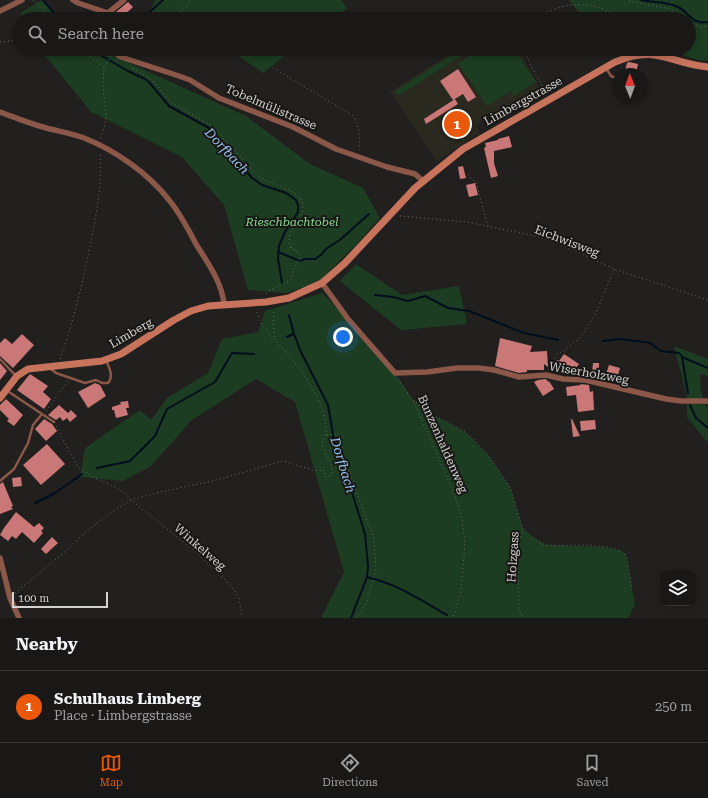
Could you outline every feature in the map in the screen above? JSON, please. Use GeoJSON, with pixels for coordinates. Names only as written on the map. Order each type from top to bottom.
{"type":"FeatureCollection","features":[{"type":"Feature","properties":{"kind":"street"},"geometry":{"type":"LineString","coordinates":[[0,11],[22,0]]}},
{"type":"Feature","properties":{"kind":"street"},"geometry":{"type":"LineString","coordinates":[[73,0],[99,12]]}},
{"type":"Feature","properties":{"kind":"street"},"geometry":{"type":"LineString","coordinates":[[112,12],[124,0]]}},
{"type":"Feature","properties":{"kind":"street","name":"Tobelmülistrasse"},"geometry":{"type":"LineString","coordinates":[[119,56],[190,80],[220,98],[293,127],[336,149],[387,167],[415,174],[423,181]]}},
{"type":"Feature","properties":{"kind":"street","name":"Limbergstrasse"},"geometry":{"type":"LineString","coordinates":[[258,302],[290,298],[322,283],[345,263],[393,210],[423,181],[463,149],[606,68],[628,57],[635,56]]}},
{"type":"Feature","properties":{"kind":"street","name":"Limbergstrasse"},"geometry":{"type":"LineString","coordinates":[[666,56],[708,67]]}},
{"type":"Feature","properties":{"kind":"street"},"geometry":{"type":"LineString","coordinates":[[0,112],[43,127],[83,138],[100,145],[130,163],[153,181],[170,200],[221,286],[224,304]]}},
{"type":"Feature","properties":{"kind":"street"},"geometry":{"type":"LineString","coordinates":[[322,283],[348,319],[394,373]]}},
{"type":"Feature","properties":{"kind":"street","name":"Limberg"},"geometry":{"type":"LineString","coordinates":[[0,398],[17,376],[28,369],[106,359],[121,354],[174,320],[191,311],[208,306],[258,302]]}},
{"type":"Feature","properties":{"kind":"street","name":"Wiserholzweg"},"geometry":{"type":"LineString","coordinates":[[394,373],[432,372],[457,368],[479,368],[494,370],[519,378],[546,375],[563,379],[590,381],[666,399],[681,401],[708,400]]}},
{"type":"Feature","properties":{"kind":"street"},"geometry":{"type":"LineString","coordinates":[[0,558],[10,598],[19,618]]}},
{"type":"Feature","properties":{"kind":"lane"},"geometry":{"type":"LineString","coordinates":[[606,68],[612,76]]}},
{"type":"Feature","properties":{"kind":"lane"},"geometry":{"type":"LineString","coordinates":[[0,359],[17,376]]}},
{"type":"Feature","properties":{"kind":"lane"},"geometry":{"type":"LineString","coordinates":[[53,367],[56,372],[85,383],[96,380],[102,383],[108,383],[111,374],[106,359]]}},
{"type":"Feature","properties":{"kind":"lane"},"geometry":{"type":"LineString","coordinates":[[6,390],[54,422]]}},
{"type":"Feature","properties":{"kind":"lane"},"geometry":{"type":"LineString","coordinates":[[0,480],[14,469],[28,443],[33,425],[42,414]]}},
{"type":"Feature","properties":{"kind":"path"},"geometry":{"type":"LineString","coordinates":[[33,0],[46,12]]}},
{"type":"Feature","properties":{"kind":"path"},"geometry":{"type":"LineString","coordinates":[[179,12],[192,0]]}},
{"type":"Feature","properties":{"kind":"path"},"geometry":{"type":"LineString","coordinates":[[629,0],[671,9],[675,12]]}},
{"type":"Feature","properties":{"kind":"path"},"geometry":{"type":"LineString","coordinates":[[546,12],[563,6],[579,5],[592,5],[610,12]]}},
{"type":"Feature","properties":{"kind":"path"},"geometry":{"type":"LineString","coordinates":[[696,25],[701,27],[708,26]]}},
{"type":"Feature","properties":{"kind":"path"},"geometry":{"type":"LineString","coordinates":[[0,42],[12,41]]}},
{"type":"Feature","properties":{"kind":"path"},"geometry":{"type":"LineString","coordinates":[[90,56],[105,67]]}},
{"type":"Feature","properties":{"kind":"path"},"geometry":{"type":"LineString","coordinates":[[53,367],[74,320],[87,265],[100,196],[100,145],[106,122],[103,84],[105,67],[111,56]]}},
{"type":"Feature","properties":{"kind":"path"},"geometry":{"type":"LineString","coordinates":[[527,56],[550,99]]}},
{"type":"Feature","properties":{"kind":"path"},"geometry":{"type":"LineString","coordinates":[[127,59],[129,64],[134,69],[152,80],[171,102],[212,126],[259,177],[294,193],[303,203],[302,214],[290,232],[289,237],[291,246],[300,254],[300,260],[294,268],[290,281],[266,293],[266,302]]}},
{"type":"Feature","properties":{"kind":"path"},"geometry":{"type":"LineString","coordinates":[[273,68],[352,115],[357,122],[359,130],[358,157]]}},
{"type":"Feature","properties":{"kind":"path"},"geometry":{"type":"LineString","coordinates":[[468,174],[476,183],[488,226]]}},
{"type":"Feature","properties":{"kind":"path","name":"Eichwisweg"},"geometry":{"type":"LineString","coordinates":[[393,210],[400,216],[467,222],[520,232],[552,241],[614,269],[708,300]]}},
{"type":"Feature","properties":{"kind":"path"},"geometry":{"type":"LineString","coordinates":[[546,375],[557,356],[580,338],[595,315],[614,269]]}},
{"type":"Feature","properties":{"kind":"path"},"geometry":{"type":"LineString","coordinates":[[10,598],[86,532],[106,516],[131,500],[160,492],[213,481],[283,461],[316,471],[324,470],[325,477],[332,474],[332,466],[322,445],[328,435],[326,419],[319,402],[295,361],[261,323],[257,311],[258,302]]}},
{"type":"Feature","properties":{"kind":"path"},"geometry":{"type":"LineString","coordinates":[[274,312],[273,324],[276,341]]}},
{"type":"Feature","properties":{"kind":"path","name":"Bunzenhaldenweg"},"geometry":{"type":"LineString","coordinates":[[394,373],[413,400],[456,496],[462,519],[465,542],[461,590],[453,618]]}},
{"type":"Feature","properties":{"kind":"path"},"geometry":{"type":"LineString","coordinates":[[42,414],[71,378]]}},
{"type":"Feature","properties":{"kind":"path","name":"Holzgass"},"geometry":{"type":"LineString","coordinates":[[413,400],[433,415],[465,432],[488,455],[510,487],[524,529],[519,540],[518,572],[519,610],[523,618]]}},
{"type":"Feature","properties":{"kind":"path","name":"Winkelweg"},"geometry":{"type":"LineString","coordinates":[[54,422],[78,467],[95,478],[110,484],[125,493],[131,500],[198,554],[226,581],[239,598],[242,618]]}},
{"type":"Feature","properties":{"kind":"path"},"geometry":{"type":"LineString","coordinates":[[328,435],[337,434],[343,455],[374,539],[376,572],[366,604],[356,618]]}},
{"type":"Feature","properties":{"kind":"path"},"geometry":{"type":"LineString","coordinates":[[524,529],[535,539],[546,545],[603,547],[623,552],[626,554],[627,558],[632,589]]}},
{"type":"Feature","properties":{"kind":"shaded area"},"geometry":{"type":"Polygon","coordinates":[[[447,56],[524,56],[527,66],[540,87],[476,125],[480,132],[437,161],[390,92],[447,56]]]}},
{"type":"Feature","properties":{"kind":"green space"},"geometry":{"type":"Polygon","coordinates":[[[42,0],[54,12],[22,12],[42,0]]]}},
{"type":"Feature","properties":{"kind":"green space"},"geometry":{"type":"Polygon","coordinates":[[[155,0],[341,0],[347,8],[342,12],[149,12],[155,0]]]}},
{"type":"Feature","properties":{"kind":"green space"},"geometry":{"type":"Polygon","coordinates":[[[569,0],[708,0],[708,60],[698,60],[686,56],[696,56],[696,12],[578,12],[569,0]]]}},
{"type":"Feature","properties":{"kind":"green space","name":"Rieschbachtobel"},"geometry":{"type":"Polygon","coordinates":[[[46,56],[113,56],[246,116],[310,164],[363,188],[380,218],[355,246],[321,279],[308,286],[287,293],[248,290],[224,205],[182,157],[91,112],[46,56]]]}},
{"type":"Feature","properties":{"kind":"green space"},"geometry":{"type":"Polygon","coordinates":[[[238,56],[285,56],[263,73],[238,56]]]}},
{"type":"Feature","properties":{"kind":"green space"},"geometry":{"type":"Polygon","coordinates":[[[450,56],[461,56],[398,96],[395,91],[450,56]]]}},
{"type":"Feature","properties":{"kind":"green space"},"geometry":{"type":"Polygon","coordinates":[[[469,56],[519,56],[536,82],[514,96],[511,91],[487,106],[458,63],[469,56]]]}},
{"type":"Feature","properties":{"kind":"green space"},"geometry":{"type":"Polygon","coordinates":[[[356,264],[402,295],[459,286],[467,324],[401,330],[340,281],[356,264]]]}},
{"type":"Feature","properties":{"kind":"green space"},"geometry":{"type":"Polygon","coordinates":[[[322,293],[348,319],[395,373],[413,400],[433,415],[465,432],[488,455],[510,487],[523,529],[531,536],[546,545],[603,547],[619,550],[626,554],[635,605],[628,618],[321,618],[344,572],[295,402],[256,379],[192,420],[151,466],[123,481],[80,477],[85,448],[140,410],[151,420],[167,398],[208,373],[222,339],[258,332],[265,311],[322,293]]]}},
{"type":"Feature","properties":{"kind":"green space"},"geometry":{"type":"Polygon","coordinates":[[[674,346],[708,359],[708,376],[700,374],[701,392],[708,410],[708,443],[687,417],[687,396],[674,346]]]}},
{"type":"Feature","properties":{"kind":"building"},"geometry":{"type":"Polygon","coordinates":[[[128,2],[133,7],[128,12],[116,12],[128,2]]]}},
{"type":"Feature","properties":{"kind":"building"},"geometry":{"type":"Polygon","coordinates":[[[627,63],[638,64],[637,68],[626,68],[627,63]]]}},
{"type":"Feature","properties":{"kind":"building"},"geometry":{"type":"Polygon","coordinates":[[[458,69],[476,97],[468,102],[463,94],[453,100],[440,81],[458,69]]]}},
{"type":"Feature","properties":{"kind":"building"},"geometry":{"type":"Polygon","coordinates":[[[455,99],[458,104],[426,124],[424,119],[455,99]]]}},
{"type":"Feature","properties":{"kind":"building"},"geometry":{"type":"Polygon","coordinates":[[[451,115],[455,117],[458,115],[466,128],[456,134],[449,121],[452,120],[451,115]]]}},
{"type":"Feature","properties":{"kind":"building"},"geometry":{"type":"Polygon","coordinates":[[[509,136],[512,147],[494,151],[494,163],[498,176],[491,178],[484,148],[486,147],[485,143],[509,136]]]}},
{"type":"Feature","properties":{"kind":"building"},"geometry":{"type":"Polygon","coordinates":[[[463,166],[466,178],[460,179],[458,167],[463,166]]]}},
{"type":"Feature","properties":{"kind":"building"},"geometry":{"type":"Polygon","coordinates":[[[475,183],[478,195],[469,197],[466,185],[475,183]]]}},
{"type":"Feature","properties":{"kind":"building"},"geometry":{"type":"Polygon","coordinates":[[[22,334],[34,345],[13,368],[0,356],[0,343],[5,338],[12,344],[22,334]]]}},
{"type":"Feature","properties":{"kind":"building"},"geometry":{"type":"Polygon","coordinates":[[[500,338],[532,346],[530,352],[547,351],[548,367],[544,364],[544,370],[527,370],[527,372],[519,373],[495,366],[500,338]]]}},
{"type":"Feature","properties":{"kind":"building"},"geometry":{"type":"Polygon","coordinates":[[[564,354],[579,364],[571,375],[558,373],[553,370],[554,369],[550,369],[564,354]]]}},
{"type":"Feature","properties":{"kind":"building"},"geometry":{"type":"Polygon","coordinates":[[[0,363],[7,371],[0,380],[0,363]]]}},
{"type":"Feature","properties":{"kind":"building"},"geometry":{"type":"Polygon","coordinates":[[[593,363],[599,363],[599,373],[592,373],[593,363]]]}},
{"type":"Feature","properties":{"kind":"building"},"geometry":{"type":"Polygon","coordinates":[[[609,365],[620,368],[618,375],[606,374],[609,365]]]}},
{"type":"Feature","properties":{"kind":"building"},"geometry":{"type":"Polygon","coordinates":[[[30,374],[48,386],[43,392],[51,399],[44,409],[17,390],[30,374]]]}},
{"type":"Feature","properties":{"kind":"building"},"geometry":{"type":"Polygon","coordinates":[[[546,379],[554,389],[543,396],[534,382],[546,379]]]}},
{"type":"Feature","properties":{"kind":"building"},"geometry":{"type":"Polygon","coordinates":[[[95,383],[100,385],[106,396],[88,408],[78,392],[95,383]]]}},
{"type":"Feature","properties":{"kind":"building"},"geometry":{"type":"Polygon","coordinates":[[[580,384],[589,385],[590,392],[593,391],[594,410],[578,412],[576,395],[567,396],[566,387],[581,385],[580,384]]]}},
{"type":"Feature","properties":{"kind":"building"},"geometry":{"type":"Polygon","coordinates":[[[6,399],[23,415],[14,426],[7,421],[9,419],[0,410],[0,405],[6,399]]]}},
{"type":"Feature","properties":{"kind":"building"},"geometry":{"type":"Polygon","coordinates":[[[128,401],[129,408],[126,408],[128,415],[116,418],[112,407],[121,404],[120,402],[128,401]]]}},
{"type":"Feature","properties":{"kind":"building"},"geometry":{"type":"Polygon","coordinates":[[[59,405],[68,413],[71,410],[77,416],[70,422],[67,418],[63,421],[60,417],[56,420],[48,415],[59,405]]]}},
{"type":"Feature","properties":{"kind":"building"},"geometry":{"type":"Polygon","coordinates":[[[44,419],[52,424],[57,431],[46,441],[35,429],[44,419]]]}},
{"type":"Feature","properties":{"kind":"building"},"geometry":{"type":"Polygon","coordinates":[[[572,419],[580,436],[573,437],[572,419]]]}},
{"type":"Feature","properties":{"kind":"building"},"geometry":{"type":"Polygon","coordinates":[[[595,420],[596,429],[581,431],[580,421],[595,420]]]}},
{"type":"Feature","properties":{"kind":"building"},"geometry":{"type":"Polygon","coordinates":[[[47,444],[65,464],[41,485],[23,465],[47,444]]]}},
{"type":"Feature","properties":{"kind":"building"},"geometry":{"type":"Polygon","coordinates":[[[21,477],[22,486],[13,487],[12,478],[21,477]]]}},
{"type":"Feature","properties":{"kind":"building"},"geometry":{"type":"Polygon","coordinates":[[[3,482],[13,509],[0,514],[0,484],[3,482]]]}},
{"type":"Feature","properties":{"kind":"building"},"geometry":{"type":"Polygon","coordinates":[[[16,512],[34,527],[39,523],[44,528],[41,531],[43,533],[34,543],[22,532],[16,539],[12,536],[8,541],[0,535],[16,512]]]}},
{"type":"Feature","properties":{"kind":"building"},"geometry":{"type":"Polygon","coordinates":[[[52,537],[58,543],[46,554],[41,549],[52,537]]]}},
{"type":"Feature","properties":{"kind":"waterway","name":"Dorfbach"},"geometry":{"type":"LineString","coordinates":[[43,0],[53,12]]}},
{"type":"Feature","properties":{"kind":"waterway"},"geometry":{"type":"LineString","coordinates":[[150,12],[163,0]]}},
{"type":"Feature","properties":{"kind":"waterway"},"geometry":{"type":"LineString","coordinates":[[641,0],[674,5],[686,12]]}},
{"type":"Feature","properties":{"kind":"waterway"},"geometry":{"type":"LineString","coordinates":[[696,21],[708,22]]}},
{"type":"Feature","properties":{"kind":"waterway","name":"Dorfbach"},"geometry":{"type":"LineString","coordinates":[[102,56],[145,79],[169,106],[209,128],[252,178],[262,185],[286,193],[296,200],[298,212],[285,232],[279,246],[278,259],[282,283]]}},
{"type":"Feature","properties":{"kind":"waterway"},"geometry":{"type":"LineString","coordinates":[[278,252],[300,261],[305,259],[315,259],[326,249],[341,239],[369,214]]}},
{"type":"Feature","properties":{"kind":"waterway"},"geometry":{"type":"LineString","coordinates":[[375,295],[393,297],[408,301],[425,296],[448,308],[469,311],[524,333],[558,340]]}},
{"type":"Feature","properties":{"kind":"waterway","name":"Dorfbach"},"geometry":{"type":"LineString","coordinates":[[289,315],[301,352],[328,405],[335,446],[349,483],[365,534],[368,566],[367,577],[351,618]]}},
{"type":"Feature","properties":{"kind":"waterway"},"geometry":{"type":"LineString","coordinates":[[287,337],[293,334]]}},
{"type":"Feature","properties":{"kind":"waterway"},"geometry":{"type":"LineString","coordinates":[[603,341],[619,339],[645,342],[650,343],[661,351],[679,353],[682,357],[688,393]]}},
{"type":"Feature","properties":{"kind":"waterway"},"geometry":{"type":"LineString","coordinates":[[97,468],[130,461],[155,436],[167,409],[215,382],[232,353],[254,354]]}},
{"type":"Feature","properties":{"kind":"waterway"},"geometry":{"type":"LineString","coordinates":[[682,357],[708,368]]}},
{"type":"Feature","properties":{"kind":"waterway"},"geometry":{"type":"LineString","coordinates":[[690,405],[696,418],[708,428]]}},
{"type":"Feature","properties":{"kind":"waterway"},"geometry":{"type":"LineString","coordinates":[[35,503],[55,493],[82,474]]}},
{"type":"Feature","properties":{"kind":"waterway"},"geometry":{"type":"LineString","coordinates":[[367,577],[399,588],[447,615]]}},
{"type":"Feature","properties":{"kind":"place","name":"Schulhaus Limberg"},"geometry":{"type":"Point","coordinates":[457,124]}}]}
